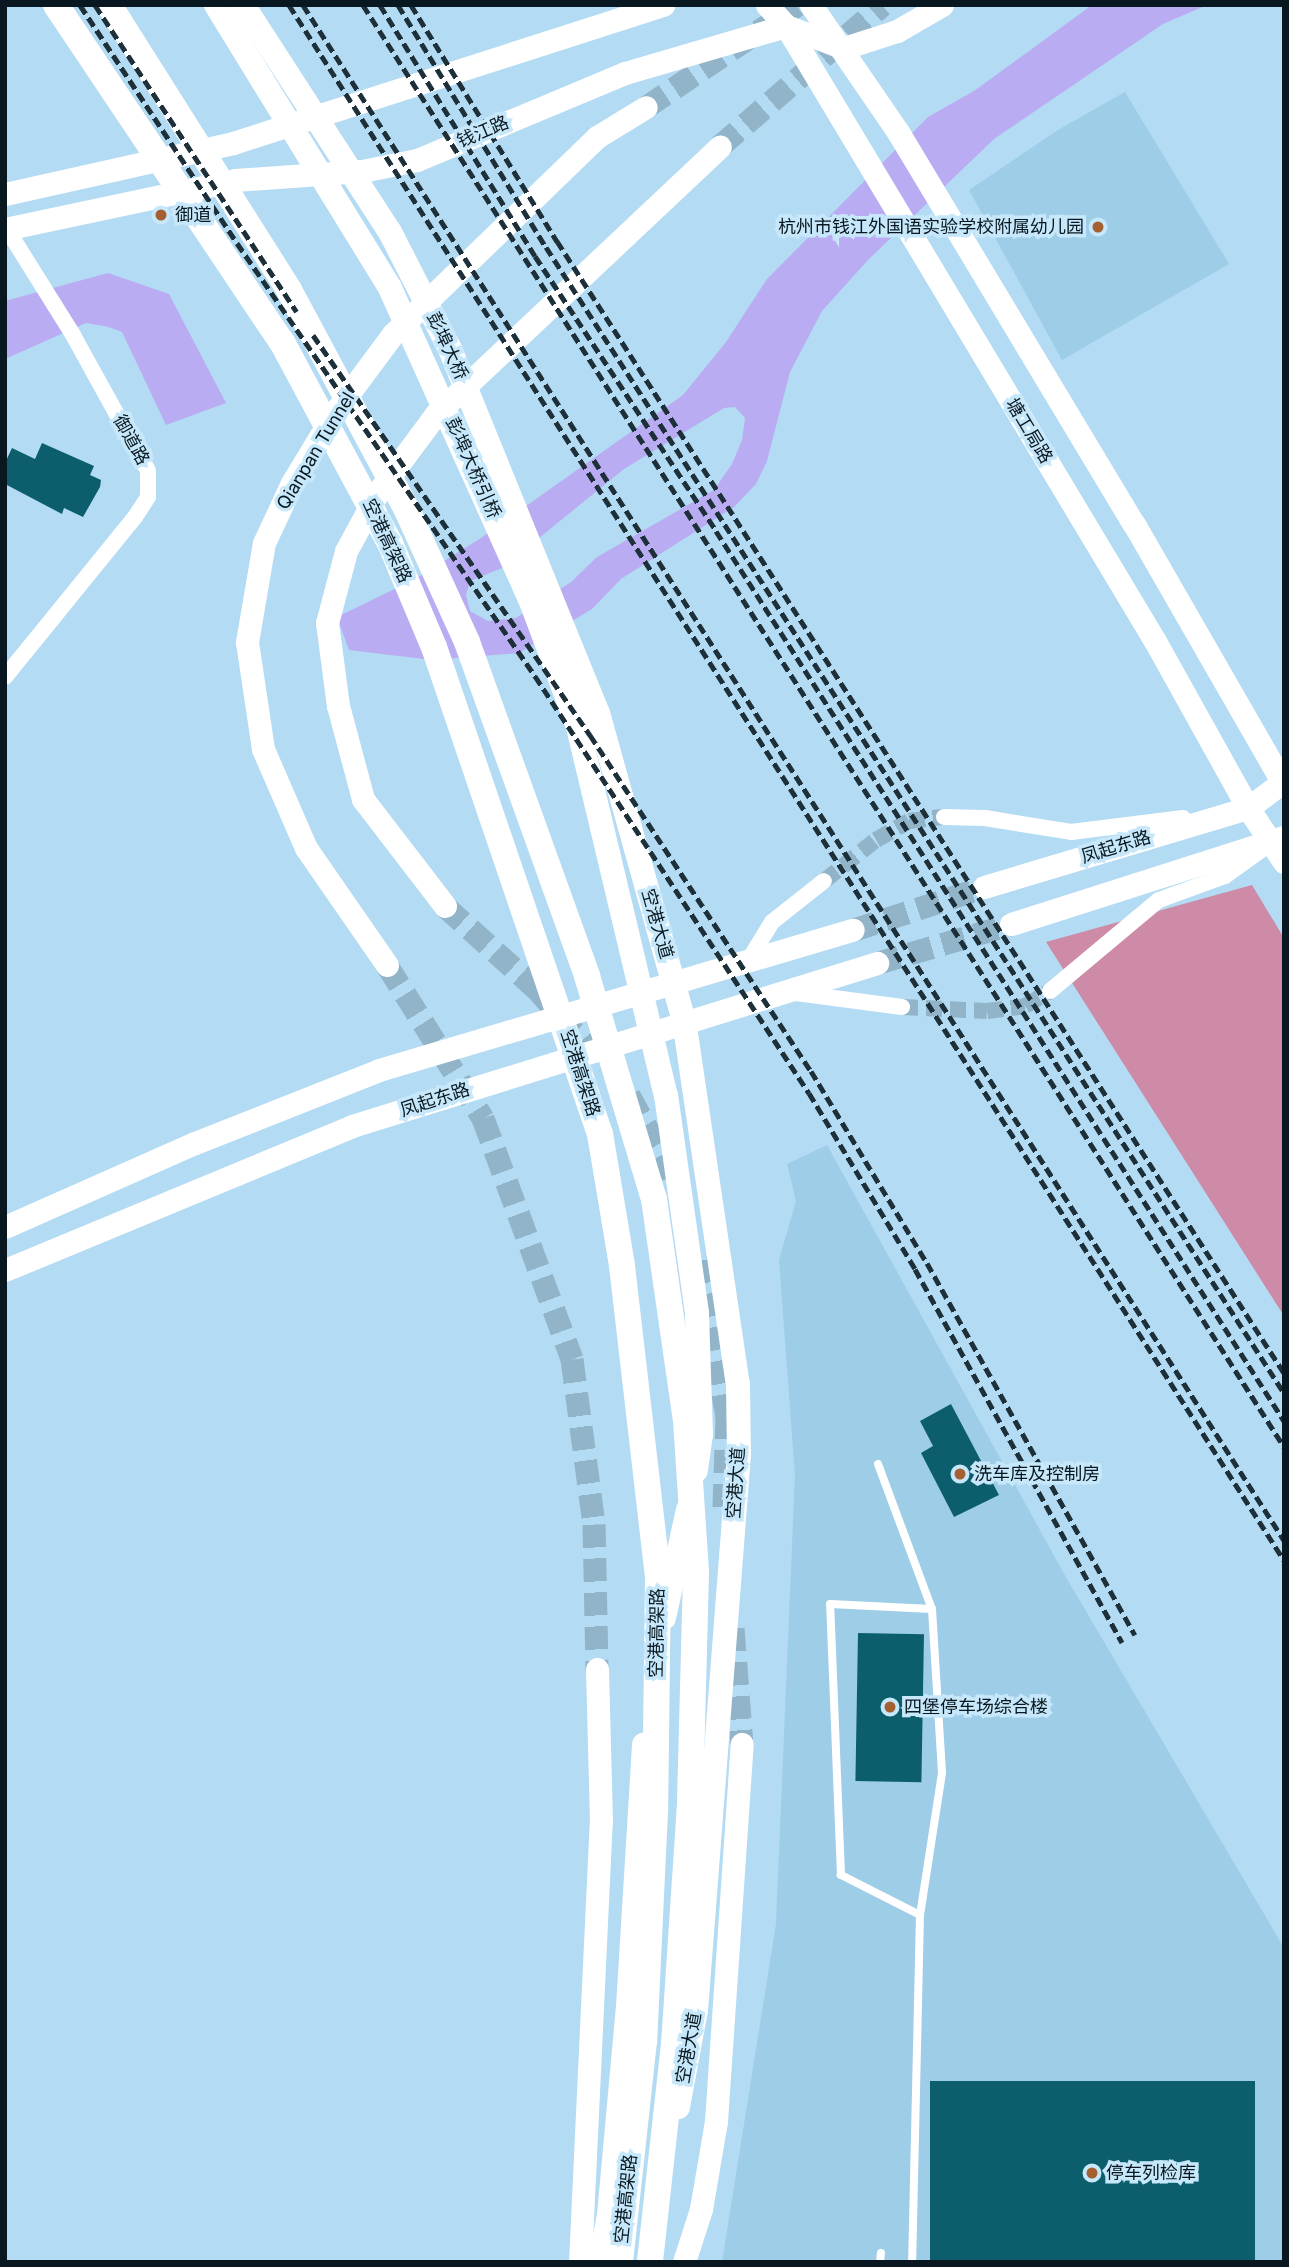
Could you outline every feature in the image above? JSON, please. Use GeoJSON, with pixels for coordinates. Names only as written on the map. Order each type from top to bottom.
{"type":"FeatureCollection","features":[{"type":"Feature","properties":{"kind":"highway","name":"空港高架路"},"geometry":{"type":"LineString","coordinates":[[56,5],[282,342],[390,543],[434,647],[600,1134],[622,1266],[658,1575],[655,1811],[644,2041],[620,2262]]}},
{"type":"Feature","properties":{"kind":"highway","name":"空港高架路"},"geometry":{"type":"LineString","coordinates":[[109,5],[289,290],[405,508],[467,642],[587,976],[654,1199],[686,1421],[696,1573],[690,1804],[674,2044],[650,2262]]}},
{"type":"Feature","properties":{"kind":"main road","name":"彭埠大桥引桥"},"geometry":{"type":"LineString","coordinates":[[216,5],[350,218],[424,357],[530,598],[588,720]]}},
{"type":"Feature","properties":{"kind":"main road","name":"彭埠大桥"},"geometry":{"type":"LineString","coordinates":[[243,5],[390,232],[450,349],[588,720]]}},
{"type":"Feature","properties":{"kind":"main road"},"geometry":{"type":"LineString","coordinates":[[5,194],[124,171],[233,142],[663,5]]}},
{"type":"Feature","properties":{"kind":"main road","name":"塘工局路"},"geometry":{"type":"LineString","coordinates":[[767,5],[786,26],[912,240],[1155,640],[1248,808],[1280,847]]}},
{"type":"Feature","properties":{"kind":"main road"},"geometry":{"type":"LineString","coordinates":[[811,5],[844,48],[898,132],[1134,524],[1283,783],[1248,808]]}},
{"type":"Feature","properties":{"kind":"main road"},"geometry":{"type":"LineString","coordinates":[[786,26],[844,48],[897,31],[942,5]]}},
{"type":"Feature","properties":{"kind":"main road","name":"钱江路"},"geometry":{"type":"LineString","coordinates":[[6,228],[235,180],[362,171],[417,160],[625,73],[786,26]]}},
{"type":"Feature","properties":{"kind":"main road","name":"Qianpan Tunnel"},"geometry":{"type":"LineString","coordinates":[[387,965],[306,849],[264,749],[247,642],[264,543],[292,483],[335,412],[393,334],[597,137],[646,107]]}},
{"type":"Feature","properties":{"kind":"main road"},"geometry":{"type":"LineString","coordinates":[[445,906],[363,799],[338,706],[327,623],[346,551],[377,492],[436,414],[720,146]]}},
{"type":"Feature","properties":{"kind":"main road","name":"空港大道"},"geometry":{"type":"LineString","coordinates":[[588,720],[684,1020],[738,1384],[739,1454],[696,2010],[645,2262]]}},
{"type":"Feature","properties":{"kind":"main road","name":"空港大道"},"geometry":{"type":"LineString","coordinates":[[588,720],[639,995],[666,1095],[697,1314],[701,1434],[646,1717],[628,2007],[609,2215],[600,2262]]}},
{"type":"Feature","properties":{"kind":"main road","name":"凤起东路"},"geometry":{"type":"LineString","coordinates":[[984,887],[1248,808]]}},
{"type":"Feature","properties":{"kind":"main road"},"geometry":{"type":"LineString","coordinates":[[1011,924],[1280,847]]}},
{"type":"Feature","properties":{"kind":"main road"},"geometry":{"type":"LineString","coordinates":[[5,1227],[195,1143],[379,1070],[505,1030],[639,995],[853,930]]}},
{"type":"Feature","properties":{"kind":"main road","name":"凤起东路"},"geometry":{"type":"LineString","coordinates":[[5,1270],[352,1126],[684,1020],[877,963]]}},
{"type":"Feature","properties":{"kind":"main road"},"geometry":{"type":"LineString","coordinates":[[580,2262],[601,1822],[597,1669]]}},
{"type":"Feature","properties":{"kind":"main road"},"geometry":{"type":"LineString","coordinates":[[684,2262],[701,2209],[716,2121],[742,1744]]}},
{"type":"Feature","properties":{"kind":"street","name":"御道路"},"geometry":{"type":"LineString","coordinates":[[5,677],[148,497],[148,471],[73,335],[6,228]]}},
{"type":"Feature","properties":{"kind":"street"},"geometry":{"type":"LineString","coordinates":[[944,817],[985,818],[1071,832],[1248,808]]}},
{"type":"Feature","properties":{"kind":"street"},"geometry":{"type":"LineString","coordinates":[[1050,991],[1158,900],[1225,876],[1280,847]]}},
{"type":"Feature","properties":{"kind":"street"},"geometry":{"type":"LineString","coordinates":[[747,962],[772,922],[824,881]]}},
{"type":"Feature","properties":{"kind":"street"},"geometry":{"type":"LineString","coordinates":[[773,993],[812,993],[902,1007]]}},
{"type":"Feature","properties":{"kind":"lane"},"geometry":{"type":"LineString","coordinates":[[878,1464],[932,1609],[942,1773],[920,1915],[912,2262]]}},
{"type":"Feature","properties":{"kind":"lane"},"geometry":{"type":"LineString","coordinates":[[920,1915],[841,1875],[830,1604],[932,1609]]}},
{"type":"Feature","properties":{"kind":"shaded area"},"geometry":{"type":"Polygon","coordinates":[[[1092,5],[1207,5],[1163,24],[994,139],[868,260],[822,311],[790,372],[767,461],[756,484],[734,507],[621,579],[592,609],[519,653],[432,660],[349,650],[337,617],[415,579],[478,540],[683,395],[726,342],[767,279],[928,117],[974,91],[1092,5]],[[735,407],[724,408],[624,469],[502,568],[470,581],[466,595],[470,611],[488,621],[516,618],[571,582],[597,557],[714,490],[732,464],[742,440],[745,418],[735,407]]]}},
{"type":"Feature","properties":{"kind":"shaded area","name":"杭州市钱江外国语实验学校附属幼儿园"},"geometry":{"type":"Polygon","coordinates":[[[1125,92],[1229,264],[1062,360],[969,190],[1058,130],[1125,92]]]}},
{"type":"Feature","properties":{"kind":"shaded area"},"geometry":{"type":"Polygon","coordinates":[[[108,273],[169,294],[226,403],[166,425],[122,332],[109,327],[86,323],[5,359],[5,301],[108,273]]]}},
{"type":"Feature","properties":{"kind":"shaded area"},"geometry":{"type":"Polygon","coordinates":[[[1252,885],[1284,938],[1284,1316],[1046,942],[1252,885]]]}},
{"type":"Feature","properties":{"kind":"shaded area"},"geometry":{"type":"Polygon","coordinates":[[[827,1145],[1067,1579],[1284,1948],[1284,2262],[722,2262],[776,1924],[795,1475],[779,1260],[796,1201],[787,1164],[827,1145]]]}},
{"type":"Feature","properties":{"kind":"building"},"geometry":{"type":"Polygon","coordinates":[[[42,443],[94,466],[90,475],[101,480],[100,487],[83,517],[64,508],[62,514],[5,484],[5,463],[12,448],[35,459],[42,443]]]}},
{"type":"Feature","properties":{"kind":"building","name":"洗车库及控制房"},"geometry":{"type":"Polygon","coordinates":[[[951,1404],[999,1495],[954,1517],[921,1453],[933,1446],[920,1421],[951,1404]]]}},
{"type":"Feature","properties":{"kind":"building","name":"四堡停车场综合楼"},"geometry":{"type":"Polygon","coordinates":[[[858,1633],[924,1634],[921,1782],[855,1781],[858,1633]]]}},
{"type":"Feature","properties":{"kind":"building","name":"停车列检库"},"geometry":{"type":"Polygon","coordinates":[[[930,2081],[1255,2081],[1255,2262],[930,2262],[930,2081]]]}},
{"type":"Feature","properties":{"kind":"tunnel"},"geometry":{"type":"LineString","coordinates":[[646,107],[797,5]]}},
{"type":"Feature","properties":{"kind":"tunnel"},"geometry":{"type":"LineString","coordinates":[[720,146],[882,5]]}},
{"type":"Feature","properties":{"kind":"tunnel"},"geometry":{"type":"LineString","coordinates":[[824,881],[876,840],[909,821],[944,817]]}},
{"type":"Feature","properties":{"kind":"tunnel"},"geometry":{"type":"LineString","coordinates":[[853,930],[984,887]]}},
{"type":"Feature","properties":{"kind":"tunnel"},"geometry":{"type":"LineString","coordinates":[[445,906],[537,989],[604,1066]]}},
{"type":"Feature","properties":{"kind":"tunnel"},"geometry":{"type":"LineString","coordinates":[[877,963],[1011,924]]}},
{"type":"Feature","properties":{"kind":"tunnel"},"geometry":{"type":"LineString","coordinates":[[387,965],[483,1118],[572,1359],[594,1524],[597,1669]]}},
{"type":"Feature","properties":{"kind":"tunnel"},"geometry":{"type":"LineString","coordinates":[[902,1007],[987,1011],[1025,1006],[1050,991]]}},
{"type":"Feature","properties":{"kind":"tunnel"},"geometry":{"type":"LineString","coordinates":[[629,1095],[676,1181]]}},
{"type":"Feature","properties":{"kind":"tunnel"},"geometry":{"type":"LineString","coordinates":[[700,1260],[727,1416],[724,1507]]}},
{"type":"Feature","properties":{"kind":"tunnel"},"geometry":{"type":"LineString","coordinates":[[733,1628],[742,1744]]}},
{"type":"Feature","properties":{"kind":"railway"},"geometry":{"type":"LineString","coordinates":[[80,5],[237,243],[535,676],[809,1093],[915,1269],[1122,1643]]}},
{"type":"Feature","properties":{"kind":"railway"},"geometry":{"type":"LineString","coordinates":[[95,5],[297,312]]}},
{"type":"Feature","properties":{"kind":"railway"},"geometry":{"type":"LineString","coordinates":[[289,5],[1284,1560]]}},
{"type":"Feature","properties":{"kind":"railway"},"geometry":{"type":"LineString","coordinates":[[303,5],[1284,1540]]}},
{"type":"Feature","properties":{"kind":"railway"},"geometry":{"type":"LineString","coordinates":[[363,5],[1284,1447]]}},
{"type":"Feature","properties":{"kind":"railway"},"geometry":{"type":"LineString","coordinates":[[380,5],[535,256],[716,531],[1284,1421]]}},
{"type":"Feature","properties":{"kind":"railway"},"geometry":{"type":"LineString","coordinates":[[398,5],[546,247],[1284,1393]]}},
{"type":"Feature","properties":{"kind":"railway"},"geometry":{"type":"LineString","coordinates":[[411,5],[557,241],[1284,1373]]}},
{"type":"Feature","properties":{"kind":"railway"},"geometry":{"type":"LineString","coordinates":[[313,335],[590,735],[811,1071],[927,1263],[1135,1635]]}},
{"type":"Feature","properties":{"kind":"place","name":"御道"},"geometry":{"type":"Point","coordinates":[161,215]}},
{"type":"Feature","properties":{"kind":"place","name":"杭州市钱江外国语实验学校附属幼儿园"},"geometry":{"type":"Point","coordinates":[1098,227]}},
{"type":"Feature","properties":{"kind":"place","name":"洗车库及控制房"},"geometry":{"type":"Point","coordinates":[960,1474]}},
{"type":"Feature","properties":{"kind":"place","name":"四堡停车场综合楼"},"geometry":{"type":"Point","coordinates":[890,1707]}},
{"type":"Feature","properties":{"kind":"place","name":"停车列检库"},"geometry":{"type":"Point","coordinates":[1092,2173]}}]}
